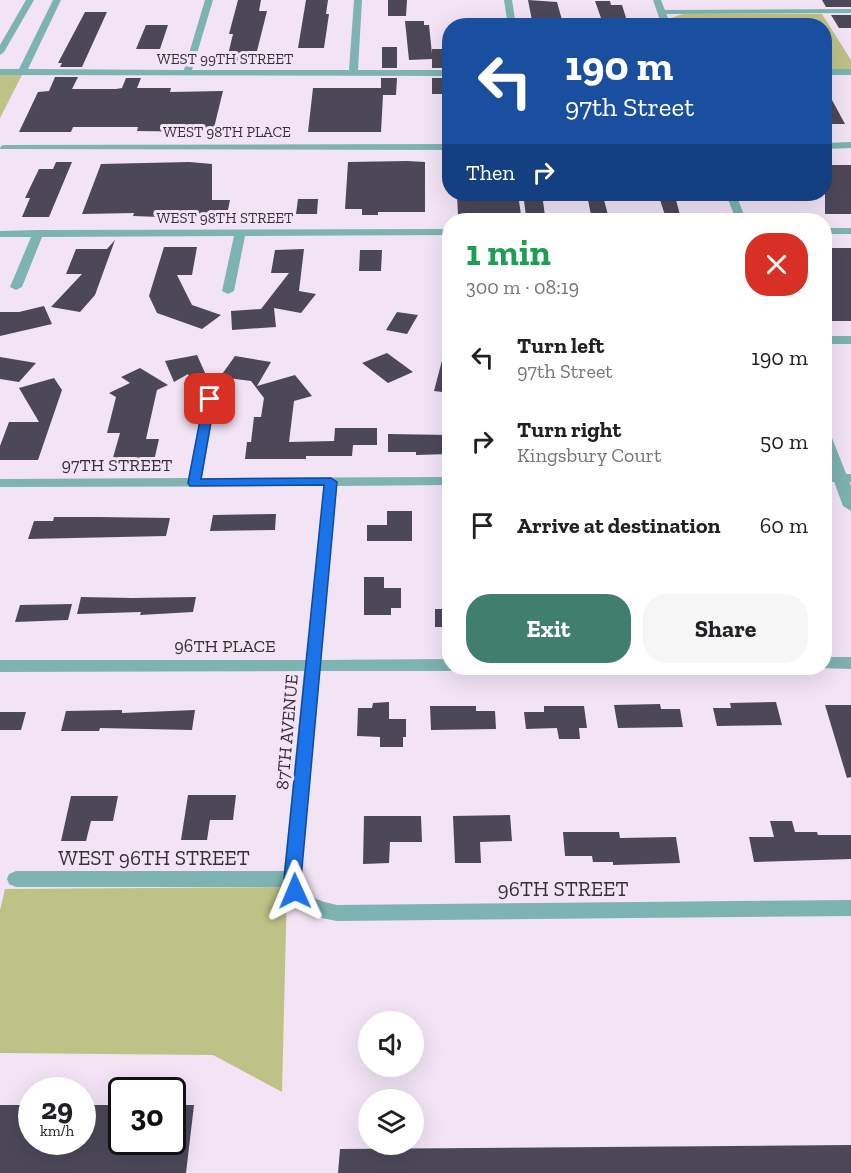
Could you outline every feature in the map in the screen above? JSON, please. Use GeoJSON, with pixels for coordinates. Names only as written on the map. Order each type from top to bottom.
{"type":"FeatureCollection","features":[{"type":"Feature","properties":{"kind":"street"},"geometry":{"type":"LineString","coordinates":[[1,51],[30,0]]}},
{"type":"Feature","properties":{"kind":"street"},"geometry":{"type":"LineString","coordinates":[[22,72],[57,0]]}},
{"type":"Feature","properties":{"kind":"street"},"geometry":{"type":"LineString","coordinates":[[186,73],[209,0]]}},
{"type":"Feature","properties":{"kind":"street"},"geometry":{"type":"LineString","coordinates":[[353,73],[358,0]]}},
{"type":"Feature","properties":{"kind":"street"},"geometry":{"type":"LineString","coordinates":[[508,0],[511,18]]}},
{"type":"Feature","properties":{"kind":"street"},"geometry":{"type":"LineString","coordinates":[[657,0],[663,18]]}},
{"type":"Feature","properties":{"kind":"street"},"geometry":{"type":"LineString","coordinates":[[661,12],[851,11]]}},
{"type":"Feature","properties":{"kind":"street","name":"WEST 99TH STREET"},"geometry":{"type":"LineString","coordinates":[[0,72],[442,73]]}},
{"type":"Feature","properties":{"kind":"street"},"geometry":{"type":"LineString","coordinates":[[832,72],[851,72]]}},
{"type":"Feature","properties":{"kind":"street"},"geometry":{"type":"LineString","coordinates":[[832,146],[851,146]]}},
{"type":"Feature","properties":{"kind":"street","name":"WEST 98TH PLACE"},"geometry":{"type":"LineString","coordinates":[[4,148],[442,147]]}},
{"type":"Feature","properties":{"kind":"street"},"geometry":{"type":"LineString","coordinates":[[832,231],[851,231]]}},
{"type":"Feature","properties":{"kind":"street","name":"WEST 98TH STREET"},"geometry":{"type":"LineString","coordinates":[[0,234],[442,232]]}},
{"type":"Feature","properties":{"kind":"street"},"geometry":{"type":"LineString","coordinates":[[16,287],[38,233]]}},
{"type":"Feature","properties":{"kind":"street"},"geometry":{"type":"LineString","coordinates":[[228,291],[240,233]]}},
{"type":"Feature","properties":{"kind":"street"},"geometry":{"type":"LineString","coordinates":[[832,340],[851,340]]}},
{"type":"Feature","properties":{"kind":"street"},"geometry":{"type":"LineString","coordinates":[[194,483],[210,399]]}},
{"type":"Feature","properties":{"kind":"street"},"geometry":{"type":"LineString","coordinates":[[832,458],[851,506]]}},
{"type":"Feature","properties":{"kind":"street","name":"97TH STREET"},"geometry":{"type":"LineString","coordinates":[[0,483],[442,481]]}},
{"type":"Feature","properties":{"kind":"street","name":"87TH AVENUE"},"geometry":{"type":"LineString","coordinates":[[292,879],[331,482]]}},
{"type":"Feature","properties":{"kind":"street"},"geometry":{"type":"LineString","coordinates":[[832,663],[851,663]]}},
{"type":"Feature","properties":{"kind":"street","name":"96TH PLACE"},"geometry":{"type":"LineString","coordinates":[[0,666],[442,664]]}},
{"type":"Feature","properties":{"kind":"street","name":"WEST 96TH STREET"},"geometry":{"type":"LineString","coordinates":[[16,879],[292,879]]}},
{"type":"Feature","properties":{"kind":"street","name":"96TH STREET"},"geometry":{"type":"LineString","coordinates":[[292,879],[295,891],[302,902],[317,909],[337,913],[851,908]]}},
{"type":"Feature","properties":{"kind":"green space"},"geometry":{"type":"Polygon","coordinates":[[[683,14],[822,14],[825,18],[671,18],[683,14]]]}},
{"type":"Feature","properties":{"kind":"green space"},"geometry":{"type":"Polygon","coordinates":[[[832,30],[851,60],[851,69],[832,70],[832,30]]]}},
{"type":"Feature","properties":{"kind":"green space"},"geometry":{"type":"Polygon","coordinates":[[[0,75],[22,75],[0,118],[0,75]]]}},
{"type":"Feature","properties":{"kind":"green space"},"geometry":{"type":"Polygon","coordinates":[[[287,887],[282,1092],[213,1055],[0,1053],[0,910],[5,889],[287,887]]]}},
{"type":"Feature","properties":{"kind":"building"},"geometry":{"type":"Polygon","coordinates":[[[238,0],[261,0],[259,11],[267,11],[254,63],[226,63],[233,34],[229,34],[238,0]]]}},
{"type":"Feature","properties":{"kind":"building"},"geometry":{"type":"Polygon","coordinates":[[[306,0],[328,0],[326,14],[329,14],[324,48],[298,48],[306,0]]]}},
{"type":"Feature","properties":{"kind":"building"},"geometry":{"type":"Polygon","coordinates":[[[388,0],[407,0],[406,16],[388,16],[388,0]]]}},
{"type":"Feature","properties":{"kind":"building"},"geometry":{"type":"Polygon","coordinates":[[[528,0],[557,2],[561,18],[531,18],[528,0]]]}},
{"type":"Feature","properties":{"kind":"building"},"geometry":{"type":"Polygon","coordinates":[[[822,0],[851,0],[851,7],[826,7],[822,0]]]}},
{"type":"Feature","properties":{"kind":"building"},"geometry":{"type":"Polygon","coordinates":[[[595,1],[610,1],[611,5],[622,5],[626,18],[601,18],[595,1]]]}},
{"type":"Feature","properties":{"kind":"building"},"geometry":{"type":"Polygon","coordinates":[[[85,12],[107,12],[82,67],[60,67],[62,63],[58,63],[85,12]]]}},
{"type":"Feature","properties":{"kind":"building"},"geometry":{"type":"Polygon","coordinates":[[[831,15],[851,15],[851,28],[839,28],[831,15]]]}},
{"type":"Feature","properties":{"kind":"building"},"geometry":{"type":"Polygon","coordinates":[[[405,21],[424,21],[424,25],[429,25],[432,54],[432,49],[442,49],[442,68],[432,68],[432,59],[409,60],[405,21]]]}},
{"type":"Feature","properties":{"kind":"building"},"geometry":{"type":"Polygon","coordinates":[[[146,25],[168,25],[160,49],[136,49],[146,25]]]}},
{"type":"Feature","properties":{"kind":"building"},"geometry":{"type":"Polygon","coordinates":[[[382,47],[397,47],[397,68],[382,68],[382,47]]]}},
{"type":"Feature","properties":{"kind":"building"},"geometry":{"type":"Polygon","coordinates":[[[55,77],[78,77],[72,89],[116,89],[122,88],[126,78],[141,78],[137,88],[171,88],[170,92],[223,91],[213,132],[137,131],[138,127],[73,127],[71,132],[19,132],[38,92],[49,91],[55,77]]]}},
{"type":"Feature","properties":{"kind":"building"},"geometry":{"type":"Polygon","coordinates":[[[381,78],[397,78],[396,95],[383,95],[381,132],[308,132],[313,88],[381,88],[381,78]]]}},
{"type":"Feature","properties":{"kind":"building"},"geometry":{"type":"Polygon","coordinates":[[[432,78],[442,78],[442,94],[432,94],[432,78]]]}},
{"type":"Feature","properties":{"kind":"building"},"geometry":{"type":"Polygon","coordinates":[[[832,100],[845,124],[832,124],[832,100]]]}},
{"type":"Feature","properties":{"kind":"building"},"geometry":{"type":"Polygon","coordinates":[[[56,162],[72,162],[49,217],[22,217],[30,198],[25,198],[39,169],[53,169],[56,162]]]}},
{"type":"Feature","properties":{"kind":"building"},"geometry":{"type":"Polygon","coordinates":[[[189,162],[212,164],[212,200],[230,200],[227,215],[159,217],[133,216],[134,213],[82,214],[101,164],[189,162]]]}},
{"type":"Feature","properties":{"kind":"building"},"geometry":{"type":"Polygon","coordinates":[[[348,162],[425,162],[425,212],[378,212],[378,215],[362,215],[362,209],[345,209],[348,162]]]}},
{"type":"Feature","properties":{"kind":"building"},"geometry":{"type":"Polygon","coordinates":[[[832,165],[851,165],[851,214],[825,213],[825,201],[832,201],[832,165]]]}},
{"type":"Feature","properties":{"kind":"building"},"geometry":{"type":"Polygon","coordinates":[[[298,199],[318,199],[317,214],[296,214],[298,199]]]}},
{"type":"Feature","properties":{"kind":"building"},"geometry":{"type":"Polygon","coordinates":[[[457,201],[519,201],[521,213],[458,213],[457,201]]]}},
{"type":"Feature","properties":{"kind":"building"},"geometry":{"type":"Polygon","coordinates":[[[524,201],[543,201],[545,213],[526,213],[524,201]]]}},
{"type":"Feature","properties":{"kind":"building"},"geometry":{"type":"Polygon","coordinates":[[[588,201],[604,201],[607,213],[591,213],[588,201]]]}},
{"type":"Feature","properties":{"kind":"building"},"geometry":{"type":"Polygon","coordinates":[[[660,201],[676,201],[679,213],[664,213],[660,201]]]}},
{"type":"Feature","properties":{"kind":"building"},"geometry":{"type":"Polygon","coordinates":[[[115,240],[95,295],[80,312],[51,307],[82,274],[66,274],[76,249],[107,249],[115,240]]]}},
{"type":"Feature","properties":{"kind":"building"},"geometry":{"type":"Polygon","coordinates":[[[164,247],[197,247],[192,275],[177,275],[192,305],[221,315],[202,329],[157,313],[149,296],[164,247]]]}},
{"type":"Feature","properties":{"kind":"building"},"geometry":{"type":"Polygon","coordinates":[[[832,248],[851,248],[851,321],[832,321],[832,248]]]}},
{"type":"Feature","properties":{"kind":"building"},"geometry":{"type":"Polygon","coordinates":[[[304,249],[299,291],[316,294],[301,313],[274,308],[276,327],[232,330],[231,311],[261,309],[289,273],[271,273],[275,250],[304,249]]]}},
{"type":"Feature","properties":{"kind":"building"},"geometry":{"type":"Polygon","coordinates":[[[360,250],[382,250],[381,271],[359,271],[360,250]]]}},
{"type":"Feature","properties":{"kind":"building"},"geometry":{"type":"Polygon","coordinates":[[[44,306],[52,324],[0,336],[0,312],[19,312],[44,306]]]}},
{"type":"Feature","properties":{"kind":"building"},"geometry":{"type":"Polygon","coordinates":[[[397,312],[418,315],[407,334],[386,330],[397,312]]]}},
{"type":"Feature","properties":{"kind":"building"},"geometry":{"type":"Polygon","coordinates":[[[387,353],[413,372],[388,383],[362,363],[387,353]]]}},
{"type":"Feature","properties":{"kind":"building"},"geometry":{"type":"Polygon","coordinates":[[[197,355],[206,375],[190,379],[188,374],[174,382],[165,361],[197,355]]]}},
{"type":"Feature","properties":{"kind":"building"},"geometry":{"type":"Polygon","coordinates":[[[235,356],[271,362],[257,386],[295,375],[312,396],[294,401],[289,442],[334,441],[335,428],[377,428],[377,445],[353,445],[352,456],[245,459],[247,442],[251,442],[254,417],[261,417],[264,398],[251,381],[220,377],[235,356]]]}},
{"type":"Feature","properties":{"kind":"building"},"geometry":{"type":"Polygon","coordinates":[[[0,357],[36,363],[19,382],[0,379],[0,357]]]}},
{"type":"Feature","properties":{"kind":"building"},"geometry":{"type":"Polygon","coordinates":[[[442,360],[442,392],[434,391],[442,360]]]}},
{"type":"Feature","properties":{"kind":"building"},"geometry":{"type":"Polygon","coordinates":[[[140,368],[168,385],[157,390],[146,439],[159,439],[154,461],[112,461],[120,433],[107,433],[116,397],[109,393],[130,383],[121,377],[140,368]]]}},
{"type":"Feature","properties":{"kind":"building"},"geometry":{"type":"Polygon","coordinates":[[[54,378],[62,390],[38,460],[0,460],[0,446],[9,422],[39,422],[19,388],[54,378]]]}},
{"type":"Feature","properties":{"kind":"building"},"geometry":{"type":"Polygon","coordinates":[[[388,434],[442,435],[442,454],[416,455],[416,452],[388,452],[388,434]]]}},
{"type":"Feature","properties":{"kind":"building"},"geometry":{"type":"Polygon","coordinates":[[[387,511],[412,511],[412,541],[367,541],[367,525],[387,525],[387,511]]]}},
{"type":"Feature","properties":{"kind":"building"},"geometry":{"type":"Polygon","coordinates":[[[276,514],[275,530],[210,531],[213,515],[276,514]]]}},
{"type":"Feature","properties":{"kind":"building"},"geometry":{"type":"Polygon","coordinates":[[[54,517],[170,518],[166,536],[28,539],[34,521],[53,521],[54,517]]]}},
{"type":"Feature","properties":{"kind":"building"},"geometry":{"type":"Polygon","coordinates":[[[364,577],[384,577],[384,588],[401,588],[401,608],[391,608],[391,615],[364,615],[364,577]]]}},
{"type":"Feature","properties":{"kind":"building"},"geometry":{"type":"Polygon","coordinates":[[[81,597],[196,597],[193,612],[140,615],[141,612],[77,614],[81,597]]]}},
{"type":"Feature","properties":{"kind":"building"},"geometry":{"type":"Polygon","coordinates":[[[72,604],[68,620],[15,622],[20,605],[72,604]]]}},
{"type":"Feature","properties":{"kind":"building"},"geometry":{"type":"Polygon","coordinates":[[[435,609],[442,609],[442,627],[435,627],[435,609]]]}},
{"type":"Feature","properties":{"kind":"building"},"geometry":{"type":"Polygon","coordinates":[[[389,702],[389,719],[406,719],[406,737],[403,737],[403,747],[380,747],[380,737],[357,736],[358,708],[372,708],[373,703],[389,702]]]}},
{"type":"Feature","properties":{"kind":"building"},"geometry":{"type":"Polygon","coordinates":[[[776,702],[782,725],[717,726],[713,708],[731,708],[730,703],[776,702]]]}},
{"type":"Feature","properties":{"kind":"building"},"geometry":{"type":"Polygon","coordinates":[[[660,704],[661,709],[680,709],[683,727],[618,728],[614,705],[660,704]]]}},
{"type":"Feature","properties":{"kind":"building"},"geometry":{"type":"Polygon","coordinates":[[[825,705],[851,705],[851,777],[847,778],[825,705]]]}},
{"type":"Feature","properties":{"kind":"building"},"geometry":{"type":"Polygon","coordinates":[[[430,706],[476,706],[476,711],[495,711],[496,729],[431,730],[430,706]]]}},
{"type":"Feature","properties":{"kind":"building"},"geometry":{"type":"Polygon","coordinates":[[[544,706],[584,706],[587,728],[579,728],[580,739],[559,739],[557,728],[526,729],[524,712],[544,712],[544,706]]]}},
{"type":"Feature","properties":{"kind":"building"},"geometry":{"type":"Polygon","coordinates":[[[122,710],[122,713],[195,710],[192,730],[100,728],[99,731],[61,731],[66,711],[122,710]]]}},
{"type":"Feature","properties":{"kind":"building"},"geometry":{"type":"Polygon","coordinates":[[[0,712],[26,712],[21,730],[0,730],[0,712]]]}},
{"type":"Feature","properties":{"kind":"building"},"geometry":{"type":"Polygon","coordinates":[[[188,795],[236,795],[233,820],[210,820],[207,840],[181,840],[188,795]]]}},
{"type":"Feature","properties":{"kind":"building"},"geometry":{"type":"Polygon","coordinates":[[[71,796],[118,796],[113,821],[91,821],[86,841],[61,841],[71,796]]]}},
{"type":"Feature","properties":{"kind":"building"},"geometry":{"type":"Polygon","coordinates":[[[510,815],[512,841],[480,842],[481,863],[455,863],[453,816],[510,815]]]}},
{"type":"Feature","properties":{"kind":"building"},"geometry":{"type":"Polygon","coordinates":[[[364,816],[421,816],[422,842],[390,842],[389,863],[363,864],[364,816]]]}},
{"type":"Feature","properties":{"kind":"building"},"geometry":{"type":"Polygon","coordinates":[[[770,821],[792,821],[795,832],[851,835],[851,859],[754,862],[749,837],[774,837],[770,821]]]}},
{"type":"Feature","properties":{"kind":"building"},"geometry":{"type":"Polygon","coordinates":[[[563,832],[619,832],[620,838],[676,837],[680,863],[613,865],[613,862],[593,862],[592,856],[565,856],[563,832]]]}},
{"type":"Feature","properties":{"kind":"building"},"geometry":{"type":"Polygon","coordinates":[[[0,1105],[18,1105],[18,1155],[96,1155],[96,1105],[108,1105],[108,1155],[186,1155],[186,1105],[194,1105],[186,1173],[0,1173],[0,1105]]]}},
{"type":"Feature","properties":{"kind":"building"},"geometry":{"type":"Polygon","coordinates":[[[851,1145],[851,1173],[338,1173],[340,1149],[358,1149],[358,1155],[424,1155],[424,1148],[851,1145]]]}},
{"type":"Feature","properties":{"kind":"route"},"geometry":{"type":"LineString","coordinates":[[210,399],[194,483],[331,482],[292,879],[295,891]]}}]}
